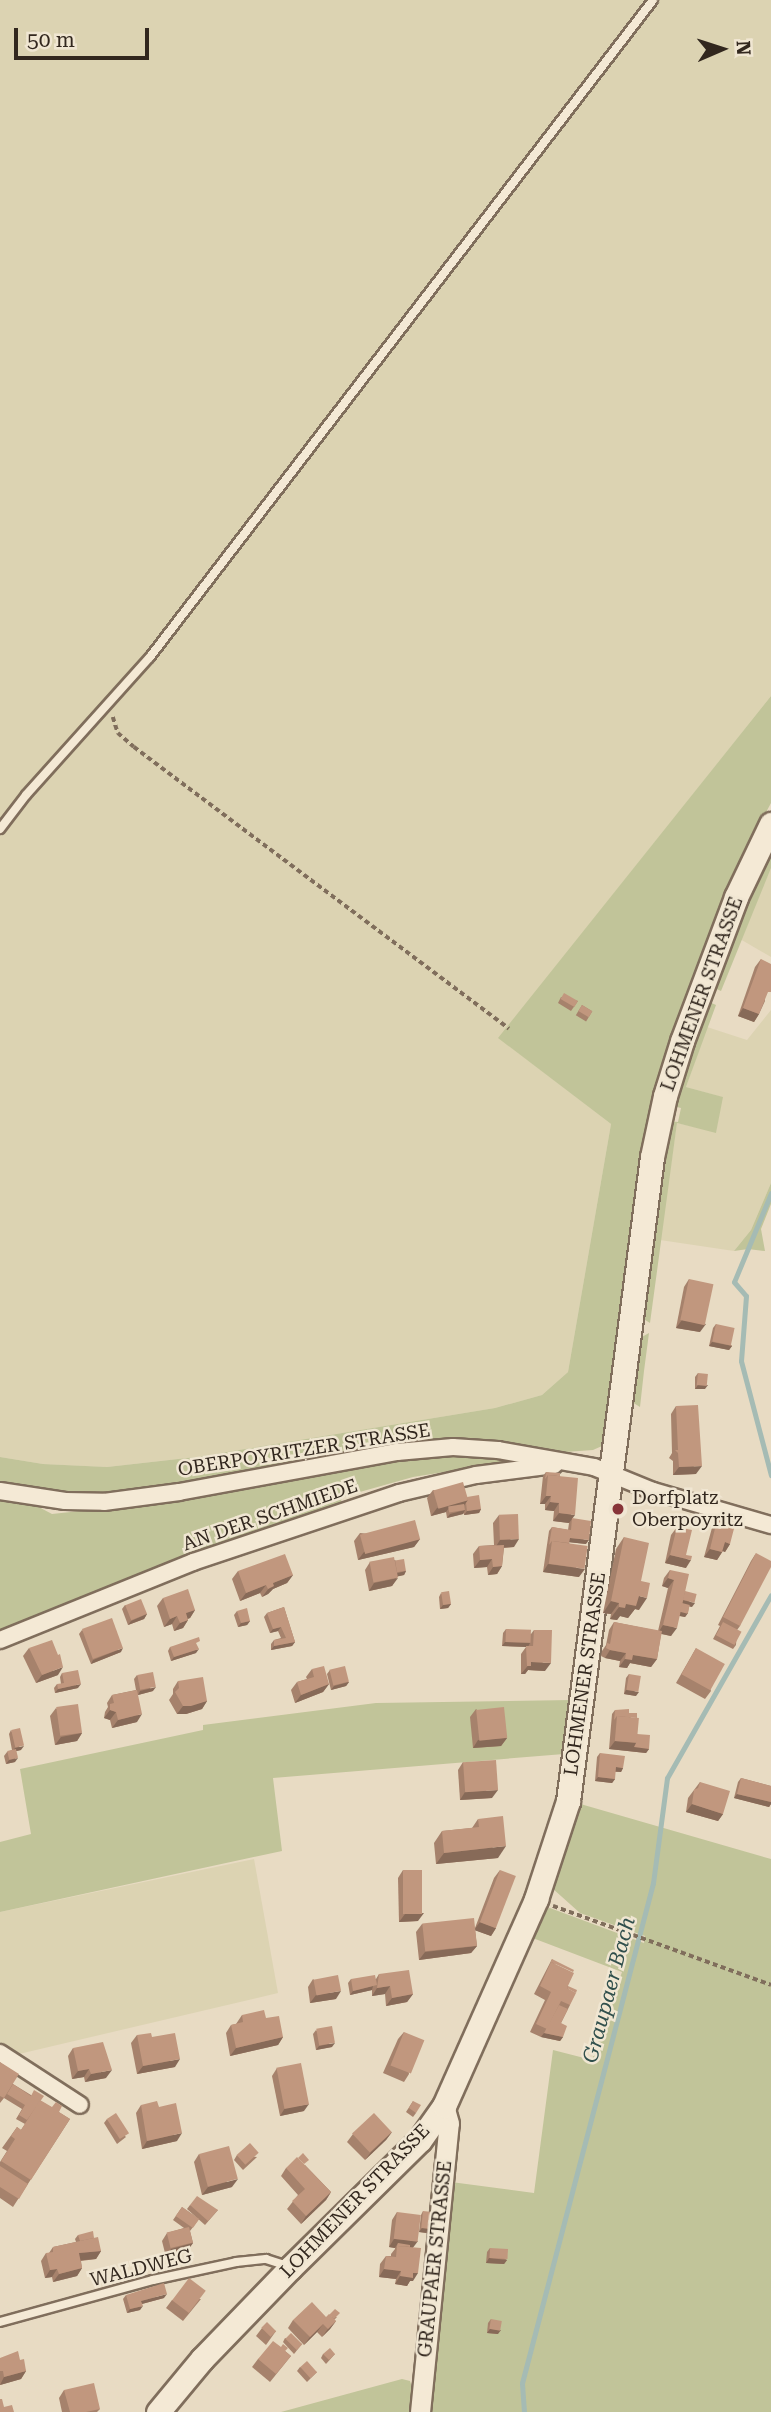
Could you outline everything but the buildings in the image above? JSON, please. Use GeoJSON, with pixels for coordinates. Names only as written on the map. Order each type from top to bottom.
{"type":"FeatureCollection","features":[{"type":"Feature","properties":{"kind":"main road","name":"LOHMENER STRASSE"},"geometry":{"type":"LineString","coordinates":[[158,2412],[202,2359],[290,2267],[420,2140],[444,2106],[521,1937],[568,1801],[651,1170],[665,1096],[682,1041],[736,897],[771,824]]}},
{"type":"Feature","properties":{"kind":"street","name":"OBERPOYRITZER STRASSE"},"geometry":{"type":"LineString","coordinates":[[0,1491],[65,1501],[104,1502],[179,1492],[397,1452],[453,1447],[498,1450],[594,1468],[653,1491],[771,1525]]}},
{"type":"Feature","properties":{"kind":"street","name":"AN DER SCHMIEDE"},"geometry":{"type":"LineString","coordinates":[[0,1640],[193,1562],[399,1493],[476,1475],[563,1463]]}},
{"type":"Feature","properties":{"kind":"street"},"geometry":{"type":"LineString","coordinates":[[0,2053],[80,2105]]}},
{"type":"Feature","properties":{"kind":"street","name":"GRAUPAER STRASSE"},"geometry":{"type":"LineString","coordinates":[[420,2412],[449,2123],[444,2106]]}},
{"type":"Feature","properties":{"kind":"lane"},"geometry":{"type":"LineString","coordinates":[[0,829],[26,795],[110,705],[150,657],[653,0]]}},
{"type":"Feature","properties":{"kind":"lane","name":"WALDWEG"},"geometry":{"type":"LineString","coordinates":[[0,2322],[153,2280],[236,2262],[267,2259],[290,2267]]}},
{"type":"Feature","properties":{"kind":"path"},"geometry":{"type":"LineString","coordinates":[[110,705],[118,733],[134,747],[509,1029]]}},
{"type":"Feature","properties":{"kind":"path"},"geometry":{"type":"LineString","coordinates":[[548,1904],[771,1985]]}},
{"type":"Feature","properties":{"kind":"shaded area"},"geometry":{"type":"Polygon","coordinates":[[[0,0],[771,0],[771,696],[499,1038],[611,1124],[568,1372],[542,1395],[495,1408],[196,1457],[107,1467],[43,1464],[0,1457],[0,0]]]}},
{"type":"Feature","properties":{"kind":"shaded area"},"geometry":{"type":"Polygon","coordinates":[[[771,868],[771,957],[740,939],[771,868]]]}},
{"type":"Feature","properties":{"kind":"shaded area"},"geometry":{"type":"Polygon","coordinates":[[[771,1010],[771,1183],[751,1230],[734,1251],[660,1240],[677,1123],[716,1132],[722,1097],[686,1087],[707,1027],[747,1040],[771,1010]]]}},
{"type":"Feature","properties":{"kind":"shaded area"},"geometry":{"type":"Polygon","coordinates":[[[254,1859],[278,1993],[19,2054],[0,2044],[0,1912],[254,1859]]]}},
{"type":"Feature","properties":{"kind":"green space"},"geometry":{"type":"Polygon","coordinates":[[[771,696],[771,803],[749,844],[672,1042],[608,1434],[602,1446],[593,1450],[551,1453],[495,1444],[102,1496],[0,1485],[0,1457],[43,1464],[107,1467],[196,1457],[495,1408],[542,1395],[568,1372],[611,1124],[498,1038],[771,696]]]}},
{"type":"Feature","properties":{"kind":"green space"},"geometry":{"type":"Polygon","coordinates":[[[771,841],[771,868],[721,991],[712,987],[771,841]]]}},
{"type":"Feature","properties":{"kind":"green space"},"geometry":{"type":"Polygon","coordinates":[[[707,1001],[716,1005],[686,1087],[723,1097],[716,1133],[677,1123],[650,1323],[642,1318],[669,1121],[678,1122],[681,1108],[673,1106],[707,1001]]]}},
{"type":"Feature","properties":{"kind":"green space"},"geometry":{"type":"Polygon","coordinates":[[[771,1183],[771,1204],[761,1229],[765,1251],[734,1251],[751,1230],[771,1183]]]}},
{"type":"Feature","properties":{"kind":"green space"},"geometry":{"type":"Polygon","coordinates":[[[649,1333],[640,1407],[632,1402],[640,1338],[649,1333]]]}},
{"type":"Feature","properties":{"kind":"green space"},"geometry":{"type":"Polygon","coordinates":[[[499,1456],[535,1461],[497,1468],[494,1464],[413,1477],[342,1497],[340,1506],[182,1560],[0,1635],[0,1497],[35,1505],[52,1514],[108,1508],[399,1457],[499,1456]]]}},
{"type":"Feature","properties":{"kind":"green space"},"geometry":{"type":"Polygon","coordinates":[[[572,1700],[564,1754],[273,1778],[282,1851],[0,1912],[0,1842],[31,1834],[20,1769],[203,1730],[203,1725],[376,1703],[572,1700]]]}},
{"type":"Feature","properties":{"kind":"green space"},"geometry":{"type":"Polygon","coordinates":[[[577,1803],[771,1859],[771,2412],[428,2412],[451,2182],[534,2193],[553,2050],[592,2060],[622,1972],[530,1937],[542,1910],[550,1908],[644,1943],[645,1936],[580,1913],[552,1888],[577,1803]]]}},
{"type":"Feature","properties":{"kind":"green space"},"geometry":{"type":"Polygon","coordinates":[[[402,2379],[410,2381],[414,2393],[413,2412],[281,2412],[402,2379]]]}},
{"type":"Feature","properties":{"kind":"waterway","name":"Graupaer Bach"},"geometry":{"type":"LineString","coordinates":[[771,1193],[734,1282],[746,1296],[741,1361],[771,1475]]}},
{"type":"Feature","properties":{"kind":"waterway","name":"Graupaer Bach"},"geometry":{"type":"LineString","coordinates":[[524,2412],[522,2383],[653,1883],[667,1778],[771,1595]]}},
{"type":"Feature","properties":{"kind":"place","name":"Dorfplatz Oberpoyritz"},"geometry":{"type":"Point","coordinates":[618,1509]}}]}
